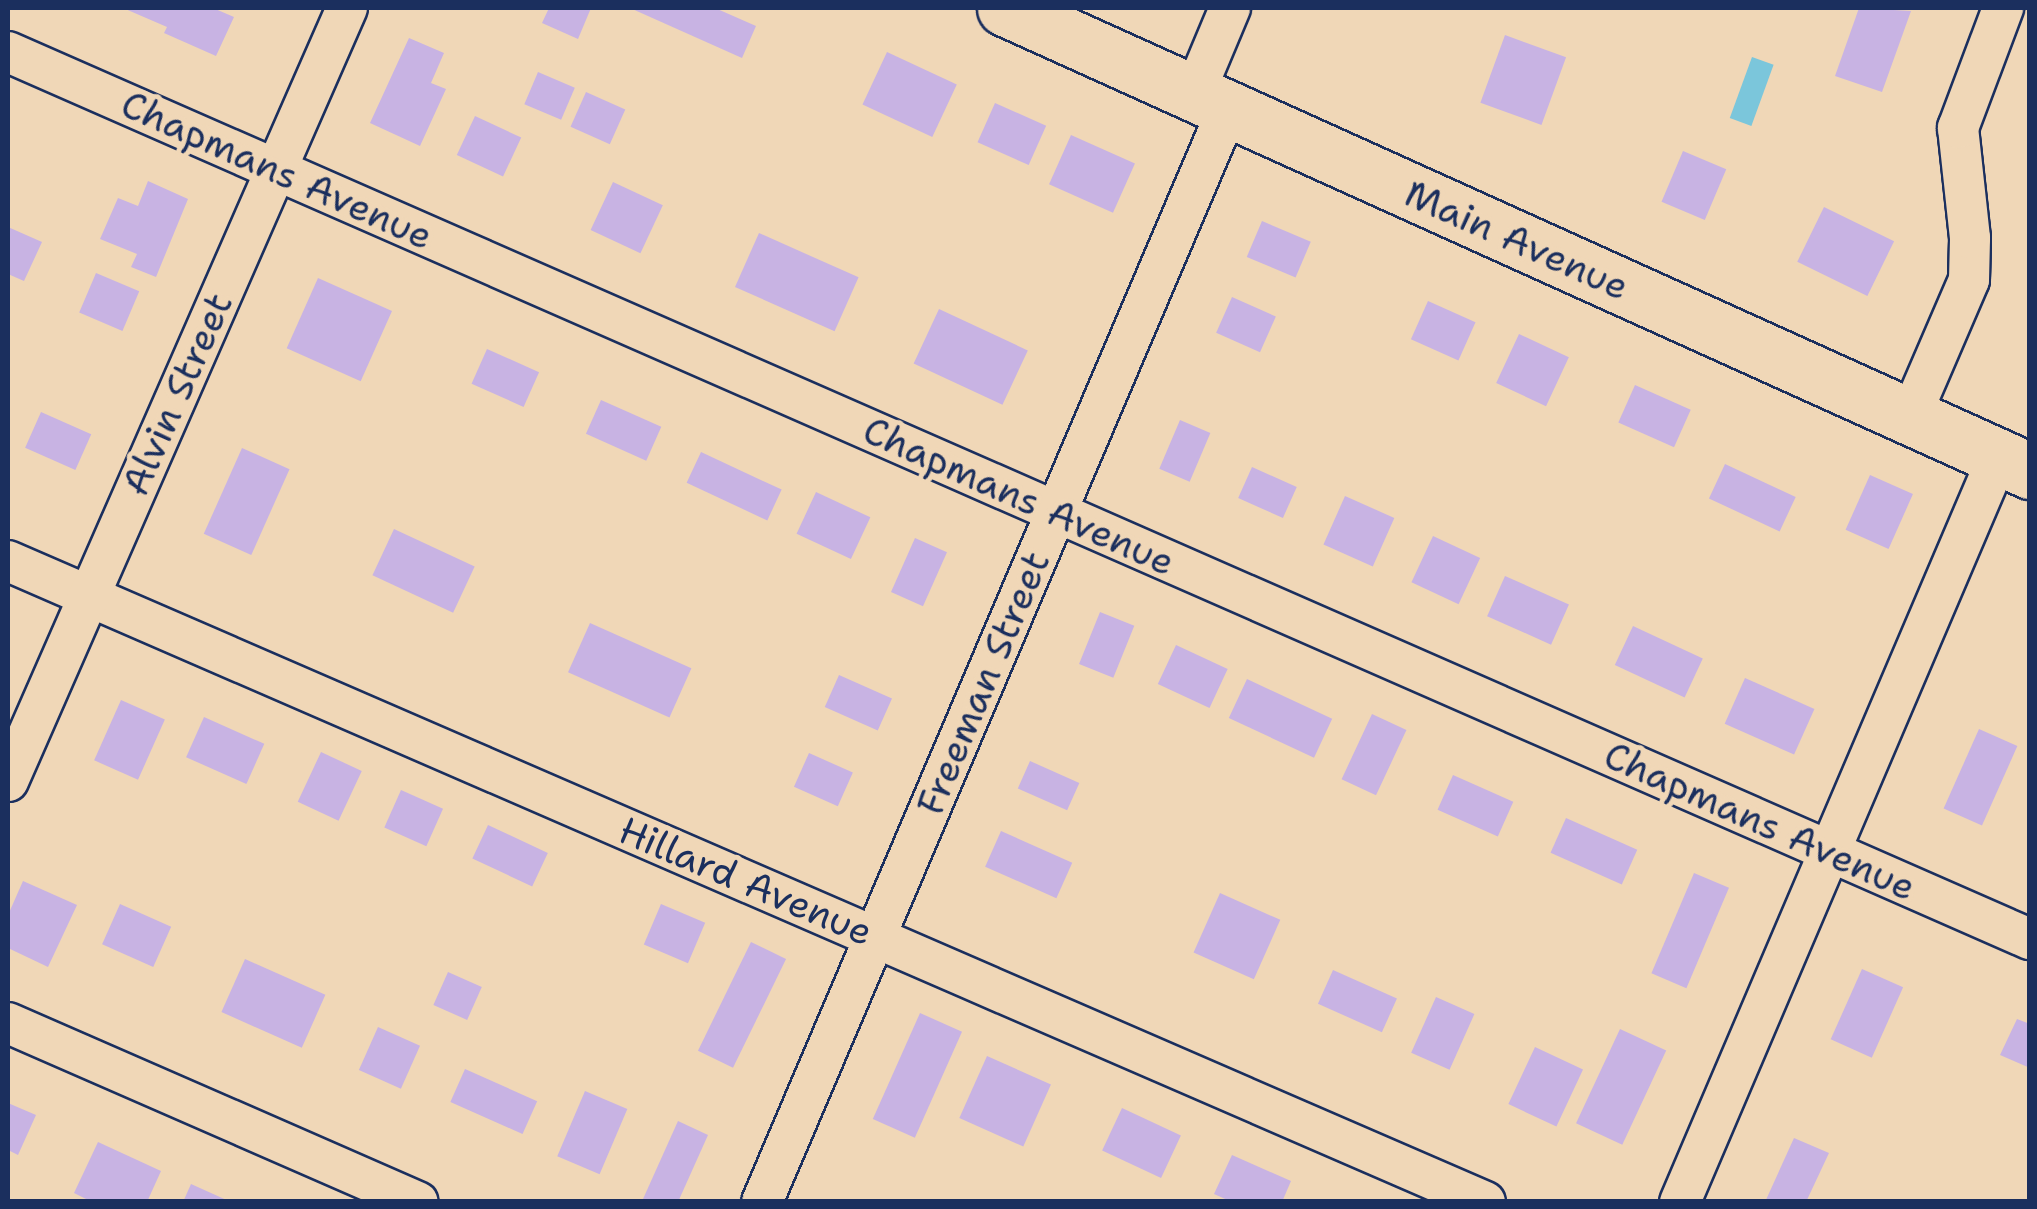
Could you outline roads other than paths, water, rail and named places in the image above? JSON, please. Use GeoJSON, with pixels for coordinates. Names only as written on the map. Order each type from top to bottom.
{"type":"FeatureCollection","features":[{"type":"Feature","properties":{"kind":"main road","name":"Main Avenue"},"geometry":{"type":"LineString","coordinates":[[1004,8],[2014,464]]}},
{"type":"Feature","properties":{"kind":"street","name":"Alvin Street"},"geometry":{"type":"LineString","coordinates":[[8,782],[347,8]]}},
{"type":"Feature","properties":{"kind":"street","name":"Freeman Street"},"geometry":{"type":"LineString","coordinates":[[762,1202],[1056,512],[1211,102],[1230,8]]}},
{"type":"Feature","properties":{"kind":"street"},"geometry":{"type":"LineString","coordinates":[[1910,416],[1969,280],[1970,238],[1958,128],[2003,8]]}},
{"type":"Feature","properties":{"kind":"street","name":"Chapmans Avenue"},"geometry":{"type":"LineString","coordinates":[[8,52],[2030,939]]}},
{"type":"Feature","properties":{"kind":"street"},"geometry":{"type":"LineString","coordinates":[[1680,1202],[1830,852],[2014,464]]}},
{"type":"Feature","properties":{"kind":"street","name":"Hillard Avenue"},"geometry":{"type":"LineString","coordinates":[[8,560],[1484,1202]]}},
{"type":"Feature","properties":{"kind":"street"},"geometry":{"type":"LineString","coordinates":[[8,1022],[418,1202]]}},
{"type":"Feature","properties":{"kind":"water"},"geometry":{"type":"Polygon","coordinates":[[[1752,57],[1774,65],[1751,126],[1730,118],[1752,57]]]}}]}
